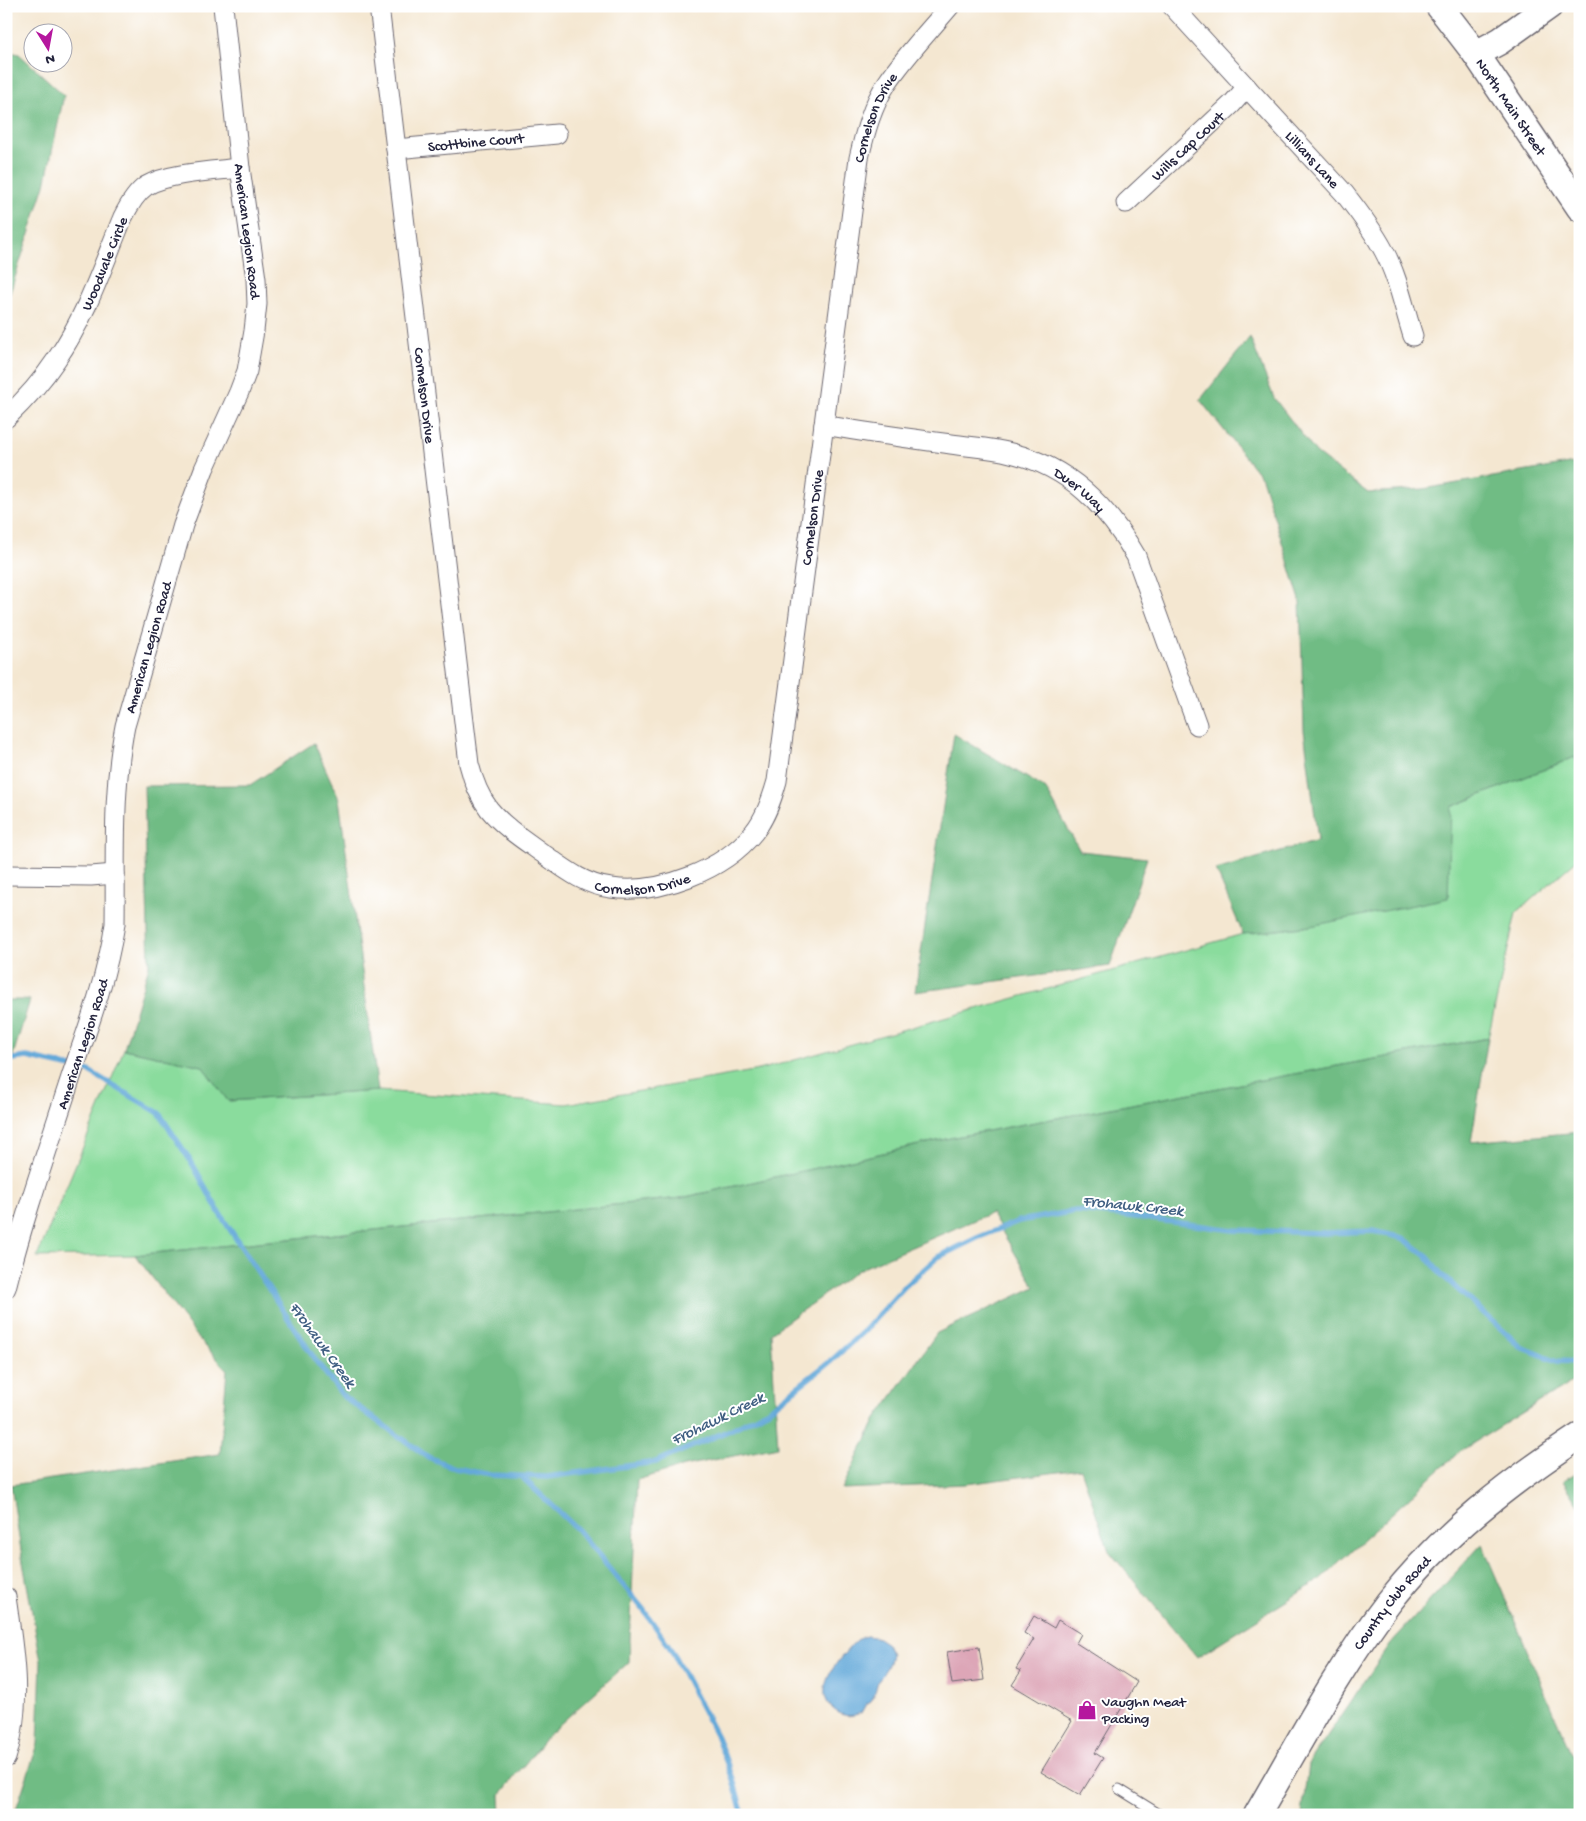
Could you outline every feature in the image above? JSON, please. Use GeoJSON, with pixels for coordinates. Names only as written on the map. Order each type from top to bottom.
{"type":"FeatureCollection","features":[{"type":"Feature","properties":{"kind":"street","name":"American Legion Road"},"geometry":{"type":"LineString","coordinates":[[6,1288],[46,1155],[104,975],[113,937],[116,785],[125,726],[184,525],[204,469],[239,392],[251,352],[257,304],[256,279],[240,168],[223,6]]}},
{"type":"Feature","properties":{"kind":"street","name":"Cornelson Drive"},"geometry":{"type":"LineString","coordinates":[[379,6],[469,764],[480,794],[498,819],[509,829],[572,874],[589,883],[611,888],[636,889],[654,887],[683,879],[709,868],[736,849],[753,832],[766,812],[773,795],[777,781],[859,158],[864,134],[873,110],[900,64],[950,6]]}},
{"type":"Feature","properties":{"kind":"street","name":"Lillians Lane"},"geometry":{"type":"LineString","coordinates":[[1172,6],[1344,193],[1370,225],[1385,252],[1394,274],[1413,336]]}},
{"type":"Feature","properties":{"kind":"street","name":"North Main Street"},"geometry":{"type":"LineString","coordinates":[[1439,6],[1476,54],[1580,208]]}},
{"type":"Feature","properties":{"kind":"street"},"geometry":{"type":"LineString","coordinates":[[1476,54],[1500,41],[1549,6]]}},
{"type":"Feature","properties":{"kind":"street","name":"Wills Cap Court"},"geometry":{"type":"LineString","coordinates":[[1126,203],[1232,104],[1247,87]]}},
{"type":"Feature","properties":{"kind":"street","name":"Scottbine Court"},"geometry":{"type":"LineString","coordinates":[[396,149],[557,134]]}},
{"type":"Feature","properties":{"kind":"street","name":"Woodvale Circle"},"geometry":{"type":"LineString","coordinates":[[6,418],[30,393],[56,360],[89,299],[123,217],[130,204],[144,187],[169,177],[240,168]]}},
{"type":"Feature","properties":{"kind":"street","name":"Duer Way"},"geometry":{"type":"LineString","coordinates":[[824,425],[1011,453],[1048,466],[1078,485],[1110,516],[1136,556],[1197,725]]}},
{"type":"Feature","properties":{"kind":"street"},"geometry":{"type":"LineString","coordinates":[[6,876],[91,876],[115,874]]}},
{"type":"Feature","properties":{"kind":"street","name":"Country Club Road"},"geometry":{"type":"LineString","coordinates":[[1257,1815],[1313,1718],[1358,1646],[1395,1595],[1455,1532],[1537,1464],[1580,1436]]}},
{"type":"Feature","properties":{"kind":"street"},"geometry":{"type":"LineString","coordinates":[[6,1597],[17,1685],[12,1739],[6,1758]]}},
{"type":"Feature","properties":{"kind":"lane"},"geometry":{"type":"LineString","coordinates":[[1118,1788],[1161,1815]]}},
{"type":"Feature","properties":{"kind":"green space"},"geometry":{"type":"Polygon","coordinates":[[[6,51],[19,54],[22,57],[22,72],[39,72],[64,95],[45,185],[6,305],[6,51]]]}},
{"type":"Feature","properties":{"kind":"green space"},"geometry":{"type":"Polygon","coordinates":[[[1250,337],[1274,398],[1316,453],[1368,493],[1423,489],[1580,462],[1580,771],[1575,757],[1451,807],[1448,898],[1311,926],[1243,934],[1216,870],[1318,840],[1304,730],[1300,600],[1262,478],[1200,400],[1250,337]]]}},
{"type":"Feature","properties":{"kind":"green space"},"geometry":{"type":"Polygon","coordinates":[[[954,734],[1046,789],[1080,851],[1147,858],[1110,966],[915,992],[954,734]]]}},
{"type":"Feature","properties":{"kind":"green space"},"geometry":{"type":"Polygon","coordinates":[[[314,743],[339,799],[378,1091],[228,1101],[202,1066],[124,1049],[149,966],[144,786],[250,785],[314,743]]]}},
{"type":"Feature","properties":{"kind":"green space"},"geometry":{"type":"Polygon","coordinates":[[[1575,757],[1580,771],[1580,857],[1516,913],[1488,1038],[955,1137],[681,1198],[135,1255],[37,1257],[124,1049],[203,1066],[228,1101],[378,1091],[566,1104],[759,1070],[1243,934],[1311,926],[1451,807],[1575,757]]]}},
{"type":"Feature","properties":{"kind":"green space"},"geometry":{"type":"Polygon","coordinates":[[[6,1000],[30,1000],[6,1078],[6,1000]]]}},
{"type":"Feature","properties":{"kind":"green space"},"geometry":{"type":"Polygon","coordinates":[[[1488,1038],[1471,1142],[1580,1132],[1580,1377],[1459,1452],[1318,1581],[1197,1657],[1109,1551],[1081,1469],[966,1484],[842,1489],[876,1419],[937,1333],[1035,1287],[991,1213],[858,1270],[771,1333],[778,1447],[684,1466],[637,1480],[629,1662],[549,1734],[500,1795],[501,1815],[14,1815],[38,1744],[41,1661],[11,1485],[220,1454],[227,1370],[200,1340],[135,1255],[681,1198],[955,1137],[1488,1038]]]}},
{"type":"Feature","properties":{"kind":"green space"},"geometry":{"type":"Polygon","coordinates":[[[1580,1471],[1580,1507],[1563,1481],[1580,1471]]]}},
{"type":"Feature","properties":{"kind":"green space"},"geometry":{"type":"Polygon","coordinates":[[[1482,1544],[1572,1756],[1580,1781],[1580,1815],[1302,1815],[1308,1764],[1390,1644],[1482,1544]]]}},
{"type":"Feature","properties":{"kind":"water"},"geometry":{"type":"Polygon","coordinates":[[[867,1636],[878,1638],[887,1644],[891,1654],[889,1664],[878,1681],[874,1696],[861,1713],[844,1715],[831,1707],[826,1700],[826,1684],[833,1668],[849,1648],[857,1640],[867,1636]]]}},
{"type":"Feature","properties":{"kind":"building","name":"Vaughn Meat Packing"},"geometry":{"type":"Polygon","coordinates":[[[1034,1616],[1054,1628],[1058,1620],[1081,1634],[1076,1643],[1137,1682],[1095,1753],[1103,1758],[1080,1795],[1041,1772],[1072,1721],[1012,1685],[1021,1671],[1016,1669],[1034,1639],[1024,1633],[1034,1616]]]}},
{"type":"Feature","properties":{"kind":"building"},"geometry":{"type":"Polygon","coordinates":[[[979,1647],[984,1680],[952,1684],[947,1652],[979,1647]]]}},
{"type":"Feature","properties":{"kind":"waterway","name":"Frohawk Creek"},"geometry":{"type":"LineString","coordinates":[[6,1060],[27,1057],[89,1071],[159,1113],[192,1163],[220,1214],[316,1361],[344,1397],[428,1457],[455,1468],[490,1475],[547,1477],[656,1462],[730,1430],[767,1411],[831,1361],[865,1330],[906,1285],[938,1257],[977,1238],[1019,1221],[1076,1211],[1233,1230],[1326,1233],[1373,1231],[1403,1238],[1426,1255],[1441,1274],[1521,1347],[1557,1361],[1580,1362]]}},
{"type":"Feature","properties":{"kind":"waterway"},"geometry":{"type":"LineString","coordinates":[[522,1477],[578,1530],[643,1609],[669,1646],[717,1737],[733,1779],[743,1815]]}},
{"type":"Feature","properties":{"kind":"place","name":"Vaughn Meat Packing"},"geometry":{"type":"Point","coordinates":[1087,1710]}}]}
